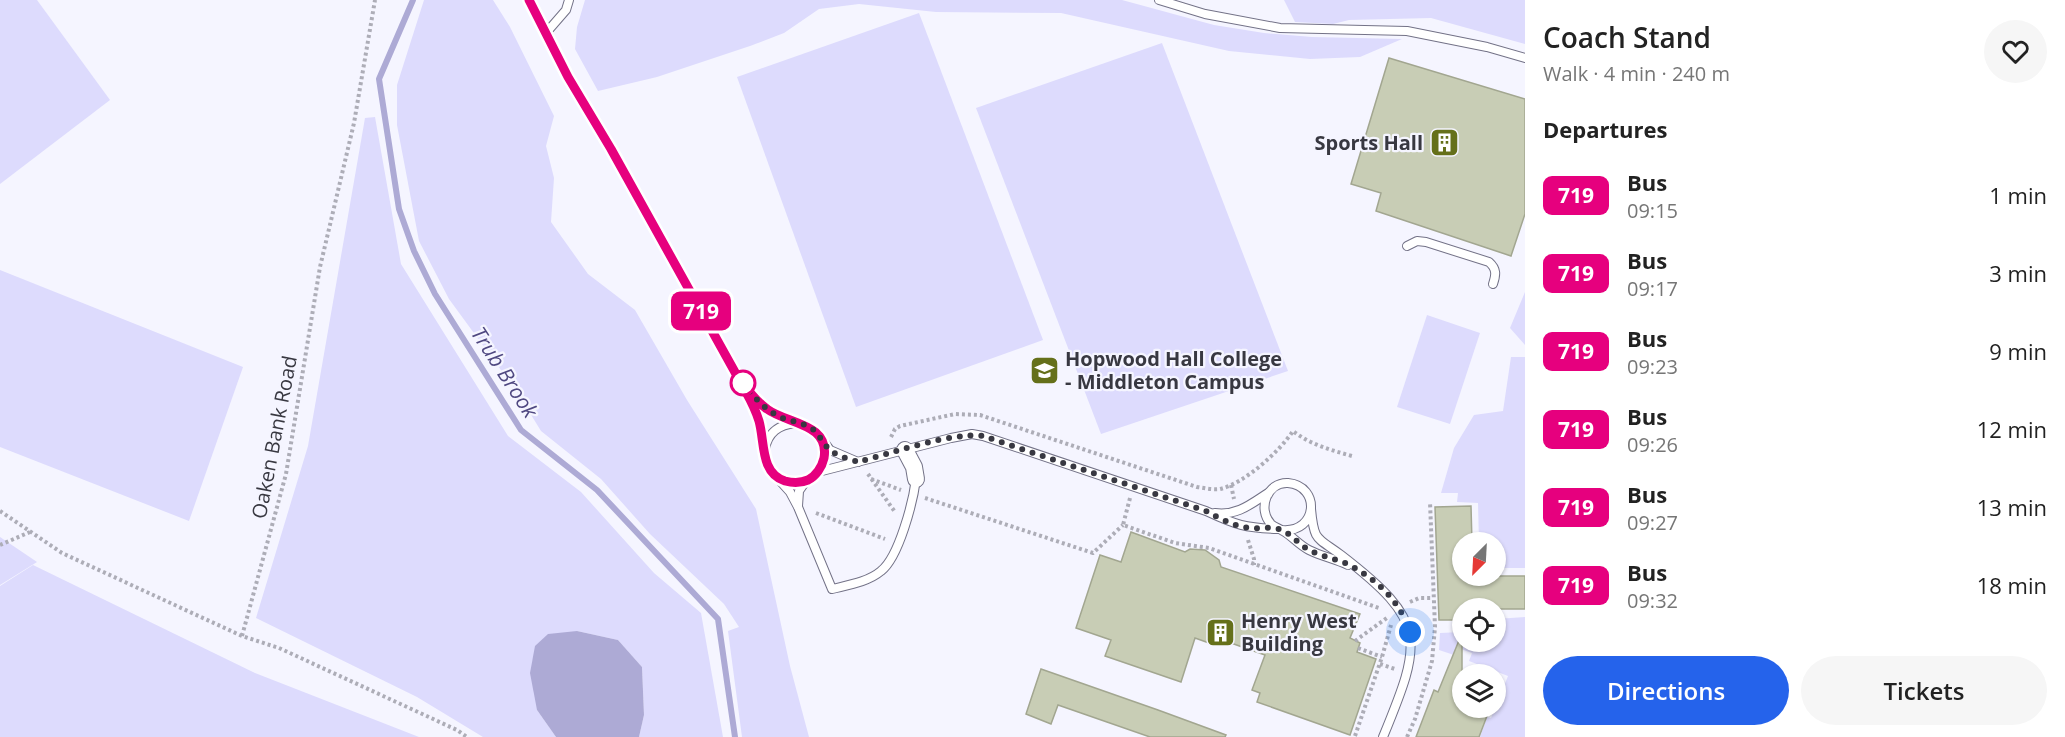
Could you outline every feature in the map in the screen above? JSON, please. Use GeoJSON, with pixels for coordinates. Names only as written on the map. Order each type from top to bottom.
{"type":"FeatureCollection","features":[{"type":"Feature","properties":{"kind":"street"},"geometry":{"type":"LineString","coordinates":[[905,450],[914,467],[915,487]]}},
{"type":"Feature","properties":{"kind":"lane"},"geometry":{"type":"LineString","coordinates":[[529,0],[568,77],[611,149],[755,409],[762,433],[766,463],[790,492],[798,507],[832,590],[881,572],[890,562],[911,509],[915,487]]}},
{"type":"Feature","properties":{"kind":"lane"},"geometry":{"type":"LineString","coordinates":[[546,33],[566,10],[569,0]]}},
{"type":"Feature","properties":{"kind":"lane"},"geometry":{"type":"LineString","coordinates":[[1159,0],[1205,14],[1280,28],[1407,31],[1487,47],[1525,58]]}},
{"type":"Feature","properties":{"kind":"lane"},"geometry":{"type":"LineString","coordinates":[[1407,246],[1416,241],[1426,242],[1490,262],[1496,274],[1493,284]]}},
{"type":"Feature","properties":{"kind":"lane"},"geometry":{"type":"LineString","coordinates":[[736,374],[755,399],[768,410],[816,431],[830,450],[858,462]]}},
{"type":"Feature","properties":{"kind":"lane"},"geometry":{"type":"LineString","coordinates":[[765,453],[766,442],[771,434],[786,424],[796,423]]}},
{"type":"Feature","properties":{"kind":"lane"},"geometry":{"type":"LineString","coordinates":[[798,507],[799,491],[806,481],[818,472],[963,435],[983,436],[1206,511],[1244,527],[1290,531],[1305,523],[1311,509]]}},
{"type":"Feature","properties":{"kind":"lane"},"geometry":{"type":"LineString","coordinates":[[818,472],[825,453],[822,440]]}},
{"type":"Feature","properties":{"kind":"lane"},"geometry":{"type":"LineString","coordinates":[[779,478],[796,483],[806,481]]}},
{"type":"Feature","properties":{"kind":"lane"},"geometry":{"type":"LineString","coordinates":[[1206,511],[1232,513],[1244,509],[1284,483],[1297,485],[1307,493],[1311,500],[1315,535],[1386,592],[1406,618],[1412,648],[1408,670],[1383,737]]}},
{"type":"Feature","properties":{"kind":"lane"},"geometry":{"type":"LineString","coordinates":[[1269,492],[1265,499],[1266,517],[1294,541],[1311,551],[1358,569]]}},
{"type":"Feature","properties":{"kind":"path","name":"Oaken Bank Road"},"geometry":{"type":"LineString","coordinates":[[242,636],[286,474],[320,267],[354,123],[375,0]]}},
{"type":"Feature","properties":{"kind":"path"},"geometry":{"type":"LineString","coordinates":[[886,443],[895,429],[900,426],[955,414],[980,415],[1212,490],[1240,480],[1279,450],[1293,431],[1304,439],[1325,448],[1352,456]]}},
{"type":"Feature","properties":{"kind":"path"},"geometry":{"type":"LineString","coordinates":[[858,462],[895,512],[895,517]]}},
{"type":"Feature","properties":{"kind":"path"},"geometry":{"type":"LineString","coordinates":[[871,478],[915,487],[1094,554],[1123,525],[1134,487]]}},
{"type":"Feature","properties":{"kind":"path"},"geometry":{"type":"LineString","coordinates":[[1407,737],[1415,719],[1432,661],[1435,627],[1430,502]]}},
{"type":"Feature","properties":{"kind":"path"},"geometry":{"type":"LineString","coordinates":[[798,507],[887,540]]}},
{"type":"Feature","properties":{"kind":"path"},"geometry":{"type":"LineString","coordinates":[[0,511],[62,553],[242,636],[279,648],[467,737]]}},
{"type":"Feature","properties":{"kind":"path"},"geometry":{"type":"LineString","coordinates":[[1123,525],[1175,543],[1209,548],[1381,609],[1389,616],[1392,621],[1382,657],[1355,736]]}},
{"type":"Feature","properties":{"kind":"path"},"geometry":{"type":"LineString","coordinates":[[0,544],[31,532]]}},
{"type":"Feature","properties":{"kind":"path"},"geometry":{"type":"LineString","coordinates":[[1355,641],[1389,616]]}},
{"type":"Feature","properties":{"kind":"path"},"geometry":{"type":"LineString","coordinates":[[1358,648],[1382,657]]}},
{"type":"Feature","properties":{"kind":"shaded area"},"geometry":{"type":"Polygon","coordinates":[[[0,0],[37,0],[110,100],[0,184],[0,0]]]}},
{"type":"Feature","properties":{"kind":"shaded area"},"geometry":{"type":"Polygon","coordinates":[[[424,0],[493,0],[510,27],[554,116],[546,146],[554,178],[551,222],[588,274],[635,310],[687,400],[756,509],[790,666],[809,737],[742,737],[728,631],[739,627],[724,604],[650,534],[601,479],[541,431],[517,392],[449,299],[419,241],[397,125],[397,85],[424,0]]]}},
{"type":"Feature","properties":{"kind":"shaded area"},"geometry":{"type":"Polygon","coordinates":[[[585,0],[1122,0],[1214,25],[1264,33],[1312,37],[1402,39],[1360,57],[1310,59],[1229,51],[1061,13],[936,12],[859,4],[819,9],[784,33],[750,46],[657,77],[598,91],[575,49],[577,27],[585,0]]]}},
{"type":"Feature","properties":{"kind":"shaded area"},"geometry":{"type":"Polygon","coordinates":[[[1284,0],[1525,0],[1525,44],[1431,18],[1349,20],[1333,24],[1295,22],[1284,0]]]}},
{"type":"Feature","properties":{"kind":"shaded area"},"geometry":{"type":"Polygon","coordinates":[[[919,13],[1043,340],[856,407],[737,77],[919,13]]]}},
{"type":"Feature","properties":{"kind":"shaded area"},"geometry":{"type":"Polygon","coordinates":[[[1162,43],[1288,371],[1101,434],[976,108],[1162,43]]]}},
{"type":"Feature","properties":{"kind":"shaded area"},"geometry":{"type":"Polygon","coordinates":[[[375,117],[401,264],[508,436],[581,492],[654,573],[701,613],[723,737],[639,737],[644,715],[642,667],[618,640],[577,631],[537,710],[556,737],[483,737],[417,697],[256,618],[308,446],[365,118],[375,117]]]}},
{"type":"Feature","properties":{"kind":"shaded area"},"geometry":{"type":"Polygon","coordinates":[[[0,270],[243,367],[189,521],[0,447],[0,270]]]}},
{"type":"Feature","properties":{"kind":"shaded area"},"geometry":{"type":"Polygon","coordinates":[[[1525,292],[1525,345],[1510,328],[1525,292]]]}},
{"type":"Feature","properties":{"kind":"shaded area"},"geometry":{"type":"Polygon","coordinates":[[[1427,315],[1480,333],[1450,424],[1397,407],[1427,315]]]}},
{"type":"Feature","properties":{"kind":"shaded area"},"geometry":{"type":"Polygon","coordinates":[[[1511,357],[1525,357],[1525,568],[1506,568],[1506,532],[1479,532],[1478,503],[1457,502],[1458,493],[1441,493],[1454,448],[1474,415],[1503,411],[1511,357]]]}},
{"type":"Feature","properties":{"kind":"shaded area"},"geometry":{"type":"Polygon","coordinates":[[[0,537],[37,562],[0,585],[0,537]]]}},
{"type":"Feature","properties":{"kind":"shaded area"},"geometry":{"type":"Polygon","coordinates":[[[33,565],[255,673],[419,737],[0,737],[0,586],[33,565]]]}},
{"type":"Feature","properties":{"kind":"shaded area"},"geometry":{"type":"Polygon","coordinates":[[[1525,617],[1525,737],[1480,737],[1487,718],[1506,718],[1508,676],[1506,675],[1506,664],[1477,664],[1469,661],[1472,653],[1469,652],[1506,652],[1506,618],[1525,617]]]}},
{"type":"Feature","properties":{"kind":"shaded area"},"geometry":{"type":"Polygon","coordinates":[[[577,631],[618,640],[642,667],[644,715],[639,737],[556,737],[537,710],[530,673],[535,646],[548,634],[577,631]]]}},
{"type":"Feature","properties":{"kind":"shaded area"},"geometry":{"type":"Polygon","coordinates":[[[1452,632],[1452,652],[1456,652],[1454,655],[1439,650],[1440,633],[1452,632]]]}},
{"type":"Feature","properties":{"kind":"building","name":"Sports Hall"},"geometry":{"type":"Polygon","coordinates":[[[1389,58],[1525,99],[1525,214],[1511,256],[1376,211],[1381,193],[1351,184],[1389,58]]]}},
{"type":"Feature","properties":{"kind":"building"},"geometry":{"type":"Polygon","coordinates":[[[1471,506],[1472,532],[1452,532],[1452,586],[1506,586],[1506,576],[1525,576],[1525,609],[1506,609],[1506,598],[1452,598],[1452,620],[1439,620],[1435,507],[1471,506]]]}},
{"type":"Feature","properties":{"kind":"building","name":"Henry West Building"},"geometry":{"type":"Polygon","coordinates":[[[1131,532],[1185,552],[1190,549],[1205,550],[1219,560],[1221,567],[1360,614],[1350,638],[1360,643],[1357,652],[1376,659],[1350,735],[1257,702],[1260,693],[1252,690],[1265,655],[1211,636],[1209,643],[1195,638],[1181,682],[1105,656],[1111,640],[1076,628],[1100,555],[1121,562],[1131,532]]]}},
{"type":"Feature","properties":{"kind":"building"},"geometry":{"type":"Polygon","coordinates":[[[1454,652],[1462,652],[1462,664],[1452,664],[1452,718],[1486,718],[1479,737],[1416,737],[1434,690],[1438,692],[1454,652]]]}},
{"type":"Feature","properties":{"kind":"building"},"geometry":{"type":"Polygon","coordinates":[[[1041,669],[1226,735],[1225,737],[1150,737],[1058,705],[1051,724],[1026,714],[1041,669]]]}},
{"type":"Feature","properties":{"kind":"waterway","name":"Trub Brook"},"geometry":{"type":"LineString","coordinates":[[413,0],[379,79],[399,209],[414,251],[435,294],[521,430],[597,490],[718,619],[735,737]]}},
{"type":"Feature","properties":{"kind":"bus line","name":"719"},"geometry":{"type":"LineString","coordinates":[[529,0],[568,77],[611,149],[736,374],[755,399],[768,410],[807,426],[816,431],[822,440],[825,453],[818,472],[806,481],[796,483],[787,482],[772,472],[766,463],[762,433],[755,409],[746,392]]}},
{"type":"Feature","properties":{"kind":"place","name":"Sports Hall"},"geometry":{"type":"Point","coordinates":[1444,142]}},
{"type":"Feature","properties":{"kind":"place","name":"Hopwood Hall College - Middleton Campus"},"geometry":{"type":"Point","coordinates":[1044,370]}},
{"type":"Feature","properties":{"kind":"place","name":"Henry West Building"},"geometry":{"type":"Point","coordinates":[1220,632]}},
{"type":"Feature","properties":{"kind":"route"},"geometry":{"type":"LineString","coordinates":[[743,383],[755,399],[768,410],[816,431],[830,450],[858,462],[972,434],[1206,511],[1234,524],[1249,528],[1282,530],[1294,541],[1311,551],[1358,569],[1386,592],[1396,604],[1406,618],[1410,632]]}}]}
